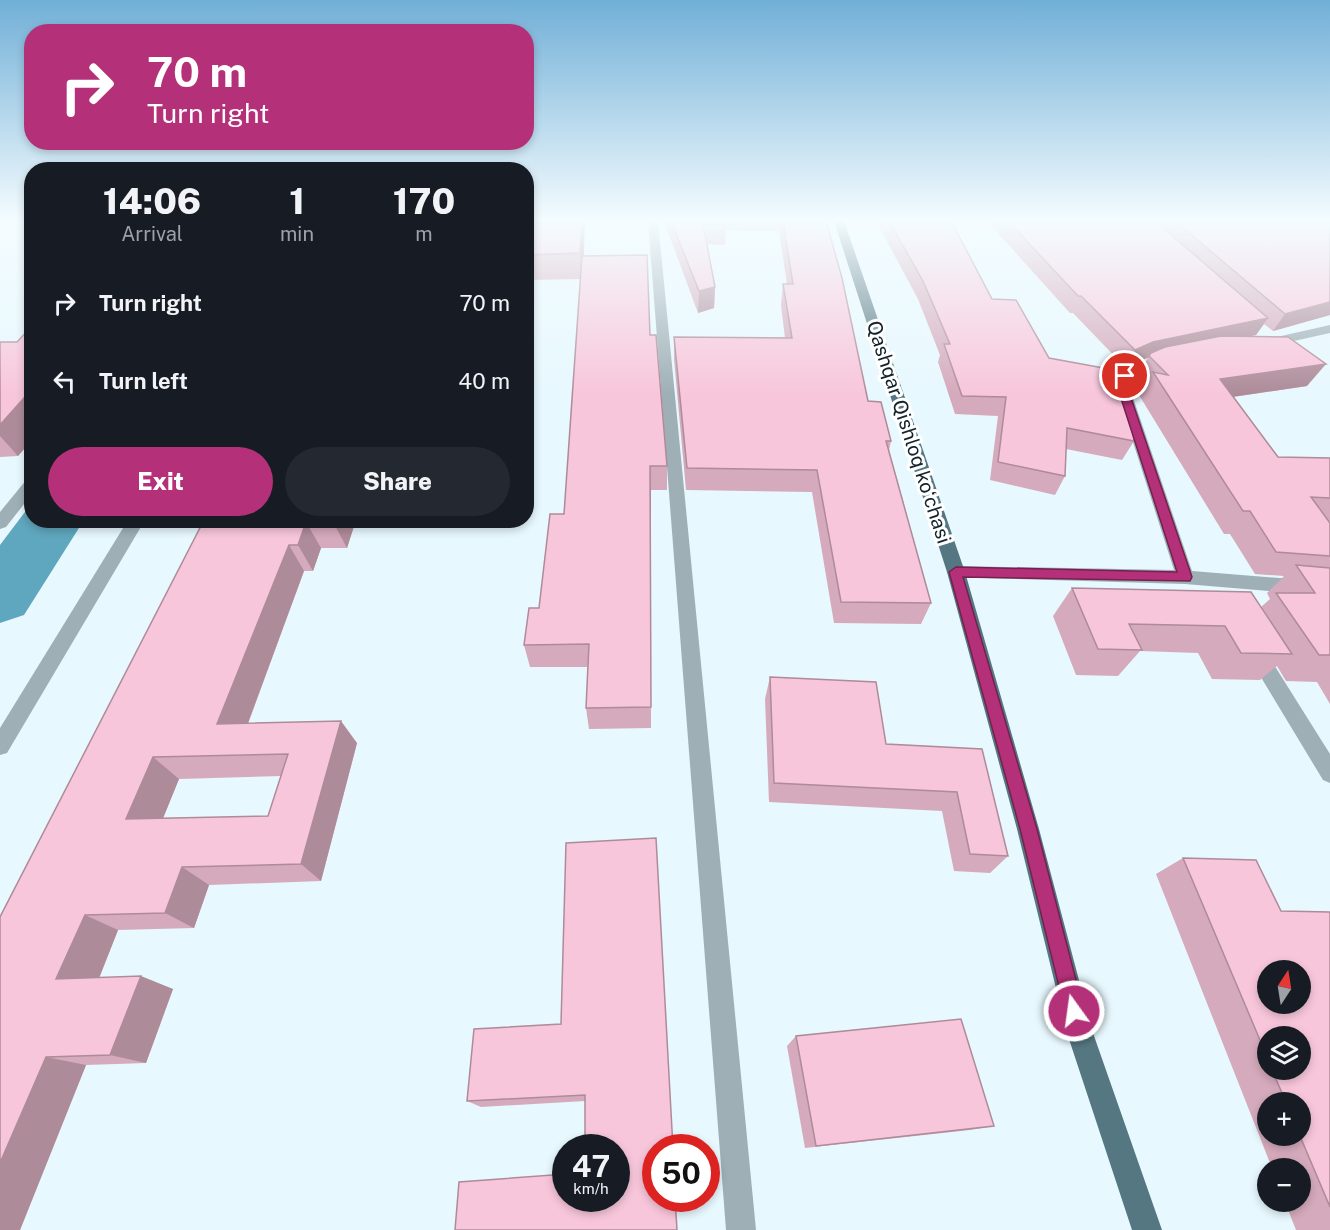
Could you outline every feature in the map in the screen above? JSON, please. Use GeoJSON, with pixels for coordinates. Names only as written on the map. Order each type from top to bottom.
{"type":"FeatureCollection","features":[{"type":"Feature","properties":{"kind":"main road","name":"Qashqar Qishloq koʻchasi"},"geometry":{"type":"LineString","coordinates":[[858,278],[956,572],[1028,829],[1080,1034],[1147,1230]]}},
{"type":"Feature","properties":{"kind":"street"},"geometry":{"type":"LineString","coordinates":[[658,278],[741,1230]]}},
{"type":"Feature","properties":{"kind":"street"},"geometry":{"type":"LineString","coordinates":[[1252,346],[1271,338],[1330,329]]}},
{"type":"Feature","properties":{"kind":"street"},"geometry":{"type":"LineString","coordinates":[[1183,358],[1134,369],[1125,376],[1122,386],[1185,577]]}},
{"type":"Feature","properties":{"kind":"street"},"geometry":{"type":"LineString","coordinates":[[0,523],[24,493]]}},
{"type":"Feature","properties":{"kind":"street"},"geometry":{"type":"LineString","coordinates":[[0,746],[132,528]]}},
{"type":"Feature","properties":{"kind":"street"},"geometry":{"type":"LineString","coordinates":[[956,572],[1185,577],[1330,589]]}},
{"type":"Feature","properties":{"kind":"street"},"geometry":{"type":"LineString","coordinates":[[1210,579],[1222,598]]}},
{"type":"Feature","properties":{"kind":"street"},"geometry":{"type":"LineString","coordinates":[[1246,637],[1330,773]]}},
{"type":"Feature","properties":{"kind":"building"},"geometry":{"type":"Polygon","coordinates":[[[580,278],[648,278],[650,335],[656,335],[667,466],[650,466],[651,707],[586,708],[589,644],[524,645],[529,608],[539,608],[550,514],[564,514],[580,278]]]}},
{"type":"Feature","properties":{"kind":"building"},"geometry":{"type":"Polygon","coordinates":[[[694,278],[713,278],[715,287],[699,291],[694,278]]]}},
{"type":"Feature","properties":{"kind":"building"},"geometry":{"type":"Polygon","coordinates":[[[792,278],[842,278],[868,401],[881,402],[891,441],[886,441],[931,603],[841,602],[817,470],[687,468],[674,337],[792,338],[783,284],[793,284],[792,278]]]}},
{"type":"Feature","properties":{"kind":"building"},"geometry":{"type":"Polygon","coordinates":[[[922,278],[981,278],[992,299],[1016,300],[1049,358],[1125,372],[1130,387],[1134,441],[1067,428],[1065,476],[998,462],[1006,397],[962,396],[944,344],[950,344],[922,278]]]}},
{"type":"Feature","properties":{"kind":"building"},"geometry":{"type":"Polygon","coordinates":[[[1062,278],[1222,278],[1268,318],[1153,342],[1135,350],[1081,296],[1078,296],[1062,278]]]}},
{"type":"Feature","properties":{"kind":"building"},"geometry":{"type":"Polygon","coordinates":[[[1243,278],[1330,278],[1330,302],[1285,314],[1243,278]]]}},
{"type":"Feature","properties":{"kind":"building"},"geometry":{"type":"Polygon","coordinates":[[[24,335],[24,398],[0,425],[0,342],[17,342],[24,335]]]}},
{"type":"Feature","properties":{"kind":"building"},"geometry":{"type":"Polygon","coordinates":[[[1221,336],[1288,337],[1326,364],[1220,379],[1278,457],[1330,458],[1330,498],[1311,497],[1330,523],[1330,556],[1276,552],[1250,511],[1243,511],[1153,372],[1168,375],[1149,356],[1151,353],[1165,347],[1221,336]]]}},
{"type":"Feature","properties":{"kind":"building"},"geometry":{"type":"Polygon","coordinates":[[[200,528],[304,528],[298,545],[289,545],[217,724],[341,721],[301,864],[182,867],[165,913],[85,915],[56,979],[141,976],[110,1055],[46,1057],[0,1163],[0,917],[200,528]],[[288,754],[153,757],[126,819],[268,816],[288,754]]]}},
{"type":"Feature","properties":{"kind":"building"},"geometry":{"type":"Polygon","coordinates":[[[1296,565],[1330,568],[1330,655],[1319,655],[1276,593],[1315,593],[1296,565]]]}},
{"type":"Feature","properties":{"kind":"building"},"geometry":{"type":"Polygon","coordinates":[[[1072,588],[1251,592],[1292,654],[1241,653],[1225,626],[1129,624],[1142,650],[1098,649],[1072,588]]]}},
{"type":"Feature","properties":{"kind":"building"},"geometry":{"type":"Polygon","coordinates":[[[770,677],[876,682],[886,744],[982,749],[1008,856],[970,854],[957,792],[774,783],[770,677]]]}},
{"type":"Feature","properties":{"kind":"building"},"geometry":{"type":"Polygon","coordinates":[[[656,838],[672,1134],[642,1134],[642,1212],[676,1212],[677,1230],[455,1230],[459,1182],[552,1175],[552,1212],[630,1212],[630,1134],[585,1134],[585,1095],[467,1101],[474,1029],[561,1024],[566,843],[656,838]]]}},
{"type":"Feature","properties":{"kind":"building"},"geometry":{"type":"Polygon","coordinates":[[[1183,858],[1256,860],[1281,911],[1330,912],[1330,1207],[1304,1146],[1311,1146],[1311,1092],[1282,1092],[1276,1080],[1311,1080],[1311,1026],[1257,1026],[1257,1033],[1183,858]]]}},
{"type":"Feature","properties":{"kind":"building"},"geometry":{"type":"Polygon","coordinates":[[[961,1019],[994,1126],[816,1146],[796,1036],[961,1019]]]}},
{"type":"Feature","properties":{"kind":"waterway"},"geometry":{"type":"LineString","coordinates":[[0,596],[47,528]]}},
{"type":"Feature","properties":{"kind":"route"},"geometry":{"type":"LineString","coordinates":[[1074,1011],[1028,829],[956,572],[1185,577],[1122,386],[1125,376]]}}]}
